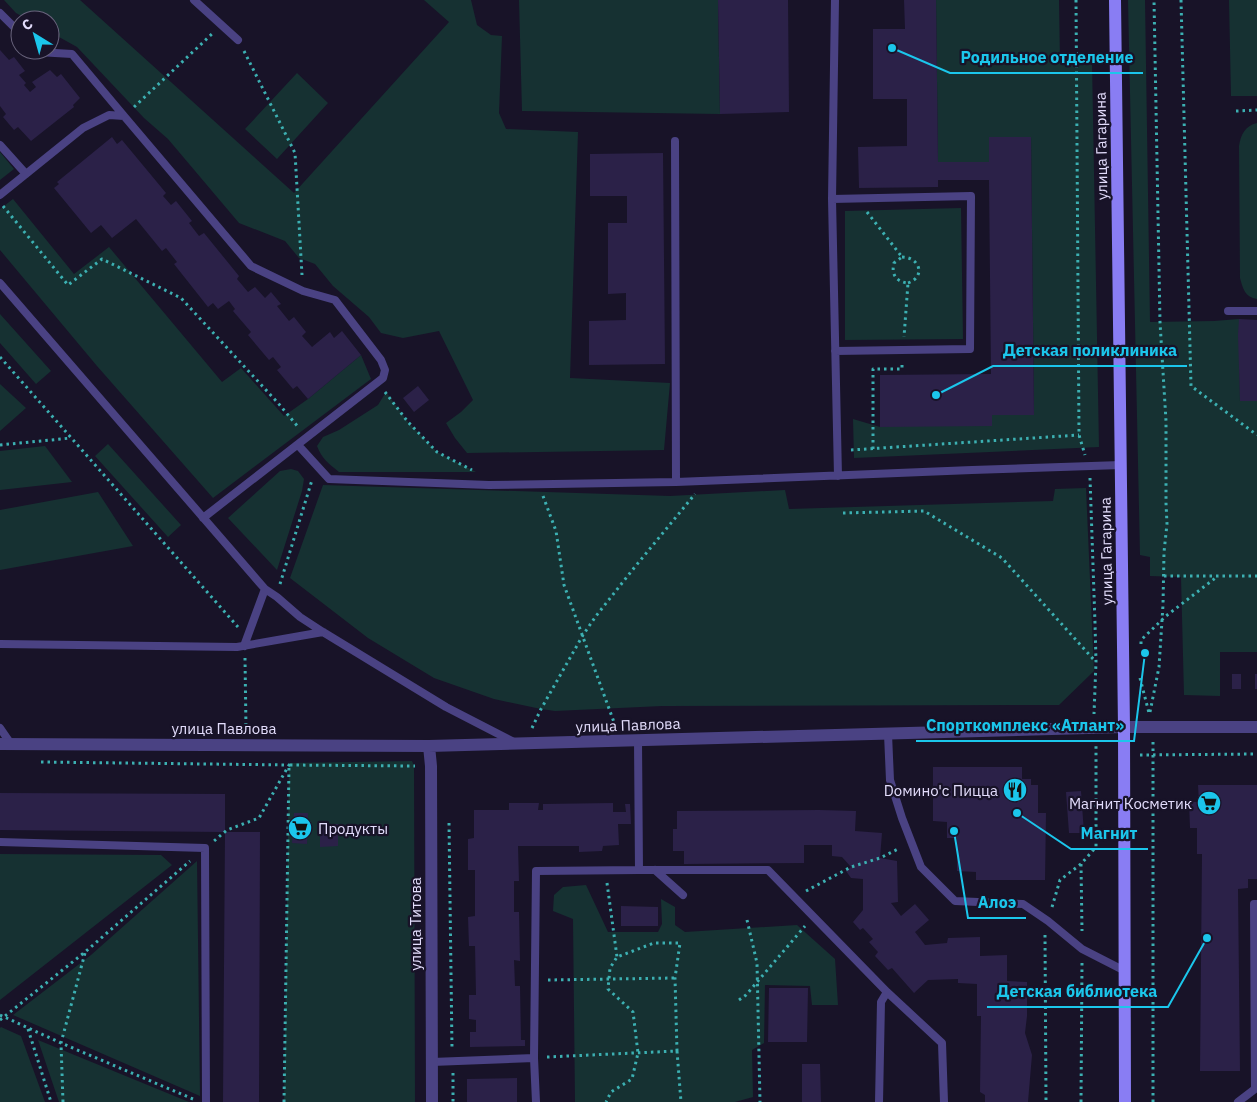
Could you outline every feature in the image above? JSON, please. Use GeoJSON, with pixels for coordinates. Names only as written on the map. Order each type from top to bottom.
{"type":"FeatureCollection","features":[{"type":"Feature","properties":{"kind":"main road","name":"улица Гагарина"},"geometry":{"type":"LineString","coordinates":[[1116,0],[1124,727],[1125,1102]]}},
{"type":"Feature","properties":{"kind":"street","name":"улица Павлова"},"geometry":{"type":"LineString","coordinates":[[6,744],[429,746],[888,734],[1095,722],[1124,727],[1257,727]]}},
{"type":"Feature","properties":{"kind":"street","name":"улица Титова"},"geometry":{"type":"LineString","coordinates":[[429,746],[431,766],[432,1102]]}},
{"type":"Feature","properties":{"kind":"lane"},"geometry":{"type":"LineString","coordinates":[[194,0],[238,40]]}},
{"type":"Feature","properties":{"kind":"lane"},"geometry":{"type":"LineString","coordinates":[[835,0],[832,199],[838,476]]}},
{"type":"Feature","properties":{"kind":"lane"},"geometry":{"type":"LineString","coordinates":[[0,13],[10,23]]}},
{"type":"Feature","properties":{"kind":"lane"},"geometry":{"type":"LineString","coordinates":[[60,53],[72,54],[250,266],[303,291],[335,300],[381,360],[386,370],[383,378],[202,518]]}},
{"type":"Feature","properties":{"kind":"lane"},"geometry":{"type":"LineString","coordinates":[[0,195],[84,128],[109,115],[124,116]]}},
{"type":"Feature","properties":{"kind":"lane"},"geometry":{"type":"LineString","coordinates":[[675,141],[676,482]]}},
{"type":"Feature","properties":{"kind":"lane"},"geometry":{"type":"LineString","coordinates":[[0,145],[26,174]]}},
{"type":"Feature","properties":{"kind":"lane"},"geometry":{"type":"LineString","coordinates":[[832,199],[970,196],[970,349],[835,351]]}},
{"type":"Feature","properties":{"kind":"lane"},"geometry":{"type":"LineString","coordinates":[[0,283],[265,589],[300,617],[323,632],[446,707],[523,744]]}},
{"type":"Feature","properties":{"kind":"lane"},"geometry":{"type":"LineString","coordinates":[[1228,311],[1257,311]]}},
{"type":"Feature","properties":{"kind":"lane"},"geometry":{"type":"LineString","coordinates":[[298,445],[329,479],[489,485],[705,482],[1121,465]]}},
{"type":"Feature","properties":{"kind":"lane"},"geometry":{"type":"LineString","coordinates":[[244,646],[265,589]]}},
{"type":"Feature","properties":{"kind":"lane"},"geometry":{"type":"LineString","coordinates":[[0,644],[237,647],[323,632]]}},
{"type":"Feature","properties":{"kind":"lane"},"geometry":{"type":"LineString","coordinates":[[0,728],[6,744]]}},
{"type":"Feature","properties":{"kind":"lane"},"geometry":{"type":"LineString","coordinates":[[888,734],[890,780],[921,867],[955,901],[1022,904],[1048,921],[1082,949],[1124,971]]}},
{"type":"Feature","properties":{"kind":"lane"},"geometry":{"type":"LineString","coordinates":[[638,740],[638,870]]}},
{"type":"Feature","properties":{"kind":"lane"},"geometry":{"type":"LineString","coordinates":[[0,842],[205,848],[206,1102]]}},
{"type":"Feature","properties":{"kind":"lane"},"geometry":{"type":"LineString","coordinates":[[655,870],[683,895]]}},
{"type":"Feature","properties":{"kind":"lane"},"geometry":{"type":"LineString","coordinates":[[536,1102],[534,1058],[536,871],[768,870],[887,992],[942,1042],[944,1102]]}},
{"type":"Feature","properties":{"kind":"lane"},"geometry":{"type":"LineString","coordinates":[[1238,1102],[1256,1092],[1254,904],[1257,904]]}},
{"type":"Feature","properties":{"kind":"lane"},"geometry":{"type":"LineString","coordinates":[[879,1102],[881,1002],[887,992]]}},
{"type":"Feature","properties":{"kind":"lane"},"geometry":{"type":"LineString","coordinates":[[432,1062],[534,1058]]}},
{"type":"Feature","properties":{"kind":"path"},"geometry":{"type":"LineString","coordinates":[[1046,1102],[1045,930],[1060,880],[1081,864],[1096,847],[1096,662],[1091,497],[1088,467],[1079,435],[1076,0]]}},
{"type":"Feature","properties":{"kind":"path"},"geometry":{"type":"LineString","coordinates":[[1140,676],[1150,715],[1159,666],[1167,524],[1166,421],[1160,322],[1154,0]]}},
{"type":"Feature","properties":{"kind":"path"},"geometry":{"type":"LineString","coordinates":[[1181,0],[1191,386],[1257,436]]}},
{"type":"Feature","properties":{"kind":"path"},"geometry":{"type":"LineString","coordinates":[[124,116],[221,25]]}},
{"type":"Feature","properties":{"kind":"path"},"geometry":{"type":"LineString","coordinates":[[238,40],[295,153],[303,291]]}},
{"type":"Feature","properties":{"kind":"path"},"geometry":{"type":"LineString","coordinates":[[1236,111],[1257,110]]}},
{"type":"Feature","properties":{"kind":"path"},"geometry":{"type":"LineString","coordinates":[[856,199],[902,257]]}},
{"type":"Feature","properties":{"kind":"path"},"geometry":{"type":"LineString","coordinates":[[0,202],[68,286],[102,259],[181,298],[278,403],[307,438]]}},
{"type":"Feature","properties":{"kind":"path"},"geometry":{"type":"LineString","coordinates":[[902,257],[912,259],[918,266],[918,276],[908,283],[903,283],[894,275],[894,263],[902,257]]}},
{"type":"Feature","properties":{"kind":"path"},"geometry":{"type":"LineString","coordinates":[[873,449],[873,369],[902,369],[908,283]]}},
{"type":"Feature","properties":{"kind":"path"},"geometry":{"type":"LineString","coordinates":[[0,357],[244,634],[246,745]]}},
{"type":"Feature","properties":{"kind":"path"},"geometry":{"type":"LineString","coordinates":[[378,382],[408,422],[436,452],[476,472],[489,485]]}},
{"type":"Feature","properties":{"kind":"path"},"geometry":{"type":"LineString","coordinates":[[838,451],[1079,435]]}},
{"type":"Feature","properties":{"kind":"path"},"geometry":{"type":"LineString","coordinates":[[0,445],[72,438]]}},
{"type":"Feature","properties":{"kind":"path"},"geometry":{"type":"LineString","coordinates":[[277,597],[316,465]]}},
{"type":"Feature","properties":{"kind":"path"},"geometry":{"type":"LineString","coordinates":[[523,744],[583,635],[629,574],[705,482]]}},
{"type":"Feature","properties":{"kind":"path"},"geometry":{"type":"LineString","coordinates":[[538,484],[556,531],[564,585],[617,730]]}},
{"type":"Feature","properties":{"kind":"path"},"geometry":{"type":"LineString","coordinates":[[843,512],[924,511],[1002,558],[1096,662]]}},
{"type":"Feature","properties":{"kind":"path"},"geometry":{"type":"LineString","coordinates":[[1164,576],[1257,576]]}},
{"type":"Feature","properties":{"kind":"path"},"geometry":{"type":"LineString","coordinates":[[1141,649],[1141,640],[1162,620],[1218,576]]}},
{"type":"Feature","properties":{"kind":"path"},"geometry":{"type":"LineString","coordinates":[[1153,727],[1153,1102]]}},
{"type":"Feature","properties":{"kind":"path"},"geometry":{"type":"LineString","coordinates":[[1124,755],[1257,754]]}},
{"type":"Feature","properties":{"kind":"path"},"geometry":{"type":"LineString","coordinates":[[40,762],[431,766]]}},
{"type":"Feature","properties":{"kind":"path"},"geometry":{"type":"LineString","coordinates":[[1,1017],[85,952],[227,830],[259,818],[289,765]]}},
{"type":"Feature","properties":{"kind":"path"},"geometry":{"type":"LineString","coordinates":[[284,1102],[289,765]]}},
{"type":"Feature","properties":{"kind":"path"},"geometry":{"type":"LineString","coordinates":[[449,817],[453,1102]]}},
{"type":"Feature","properties":{"kind":"path"},"geometry":{"type":"LineString","coordinates":[[794,897],[851,867],[880,858],[911,842]]}},
{"type":"Feature","properties":{"kind":"path"},"geometry":{"type":"LineString","coordinates":[[1081,864],[1082,1102]]}},
{"type":"Feature","properties":{"kind":"path"},"geometry":{"type":"LineString","coordinates":[[606,870],[617,957]]}},
{"type":"Feature","properties":{"kind":"path"},"geometry":{"type":"LineString","coordinates":[[740,1000],[814,916]]}},
{"type":"Feature","properties":{"kind":"path"},"geometry":{"type":"LineString","coordinates":[[747,920],[757,962],[760,1102]]}},
{"type":"Feature","properties":{"kind":"path"},"geometry":{"type":"LineString","coordinates":[[606,1102],[611,1092],[632,1080],[638,1053],[633,1012],[608,988],[610,968],[617,957],[654,943],[680,943],[675,978],[677,1051],[681,1102]]}},
{"type":"Feature","properties":{"kind":"path"},"geometry":{"type":"LineString","coordinates":[[63,1102],[61,1044],[85,952]]}},
{"type":"Feature","properties":{"kind":"path"},"geometry":{"type":"LineString","coordinates":[[535,980],[675,978]]}},
{"type":"Feature","properties":{"kind":"path"},"geometry":{"type":"LineString","coordinates":[[1,1017],[200,1102]]}},
{"type":"Feature","properties":{"kind":"path"},"geometry":{"type":"LineString","coordinates":[[28,1028],[51,1102]]}},
{"type":"Feature","properties":{"kind":"path"},"geometry":{"type":"LineString","coordinates":[[534,1058],[677,1051]]}},
{"type":"Feature","properties":{"kind":"green space"},"geometry":{"type":"Polygon","coordinates":[[[4,0],[80,0],[294,193],[449,22],[424,0],[471,0],[477,25],[491,35],[502,36],[499,113],[506,129],[578,132],[570,378],[670,383],[664,450],[467,453],[446,423],[473,400],[439,331],[403,338],[381,333],[369,317],[333,286],[315,264],[299,258],[285,241],[239,223],[168,139],[144,118],[77,47],[60,38],[60,10],[13,10],[4,0]]]}},
{"type":"Feature","properties":{"kind":"green space"},"geometry":{"type":"Polygon","coordinates":[[[519,0],[718,0],[720,114],[522,111],[519,0]]]}},
{"type":"Feature","properties":{"kind":"green space"},"geometry":{"type":"Polygon","coordinates":[[[936,0],[1059,0],[1060,62],[1092,62],[1099,447],[854,458],[853,419],[880,427],[992,415],[1034,415],[1031,137],[989,137],[989,162],[938,162],[936,0]]]}},
{"type":"Feature","properties":{"kind":"green space"},"geometry":{"type":"Polygon","coordinates":[[[1128,0],[1145,0],[1150,322],[1239,319],[1240,401],[1257,401],[1257,652],[1220,652],[1220,696],[1184,695],[1181,577],[1150,576],[1150,557],[1140,555],[1128,0]]]}},
{"type":"Feature","properties":{"kind":"green space"},"geometry":{"type":"Polygon","coordinates":[[[1229,0],[1257,0],[1257,96],[1231,96],[1229,0]]]}},
{"type":"Feature","properties":{"kind":"green space"},"geometry":{"type":"Polygon","coordinates":[[[297,73],[328,103],[277,159],[245,129],[297,73]]]}},
{"type":"Feature","properties":{"kind":"green space"},"geometry":{"type":"Polygon","coordinates":[[[1257,123],[1257,299],[1247,294],[1240,278],[1239,146],[1244,131],[1249,126],[1257,123]]]}},
{"type":"Feature","properties":{"kind":"green space"},"geometry":{"type":"Polygon","coordinates":[[[0,152],[14,169],[0,180],[0,152]]]}},
{"type":"Feature","properties":{"kind":"green space"},"geometry":{"type":"Polygon","coordinates":[[[13,199],[74,274],[109,247],[222,382],[241,368],[284,416],[308,399],[361,355],[371,379],[213,498],[97,366],[0,250],[0,209],[13,199]]]}},
{"type":"Feature","properties":{"kind":"green space"},"geometry":{"type":"Polygon","coordinates":[[[961,208],[963,339],[845,340],[845,211],[961,208]]]}},
{"type":"Feature","properties":{"kind":"green space"},"geometry":{"type":"Polygon","coordinates":[[[0,314],[51,371],[36,384],[0,343],[0,314]]]}},
{"type":"Feature","properties":{"kind":"green space"},"geometry":{"type":"Polygon","coordinates":[[[0,384],[26,408],[0,431],[0,384]]]}},
{"type":"Feature","properties":{"kind":"green space"},"geometry":{"type":"Polygon","coordinates":[[[386,392],[408,422],[437,452],[476,472],[339,472],[323,458],[317,446],[323,437],[339,430],[378,405],[386,392]]]}},
{"type":"Feature","properties":{"kind":"green space"},"geometry":{"type":"Polygon","coordinates":[[[108,444],[181,525],[168,537],[95,456],[108,444]]]}},
{"type":"Feature","properties":{"kind":"green space"},"geometry":{"type":"Polygon","coordinates":[[[45,446],[72,482],[0,490],[0,451],[45,446]]]}},
{"type":"Feature","properties":{"kind":"green space"},"geometry":{"type":"Polygon","coordinates":[[[291,469],[298,471],[304,479],[277,570],[228,518],[280,471],[291,469]]]}},
{"type":"Feature","properties":{"kind":"green space"},"geometry":{"type":"Polygon","coordinates":[[[323,485],[670,496],[785,490],[789,509],[1053,501],[1055,489],[1086,488],[1094,671],[1059,705],[662,706],[555,711],[494,699],[434,678],[368,638],[290,578],[323,485]]]}},
{"type":"Feature","properties":{"kind":"green space"},"geometry":{"type":"Polygon","coordinates":[[[98,492],[133,546],[0,570],[0,510],[98,492]]]}},
{"type":"Feature","properties":{"kind":"green space"},"geometry":{"type":"Polygon","coordinates":[[[412,761],[414,766],[415,1102],[284,1102],[289,763],[412,761]]]}},
{"type":"Feature","properties":{"kind":"green space"},"geometry":{"type":"Polygon","coordinates":[[[0,854],[161,855],[172,865],[0,1000],[0,854]]]}},
{"type":"Feature","properties":{"kind":"green space"},"geometry":{"type":"Polygon","coordinates":[[[197,861],[200,1096],[13,1015],[91,955],[197,861]]]}},
{"type":"Feature","properties":{"kind":"green space"},"geometry":{"type":"Polygon","coordinates":[[[586,885],[608,932],[658,932],[662,924],[661,899],[675,907],[675,925],[685,932],[797,925],[835,959],[838,1005],[812,1005],[810,986],[765,985],[764,1043],[752,1050],[753,1097],[735,1102],[575,1102],[573,919],[553,911],[554,895],[563,887],[586,885]]]}},
{"type":"Feature","properties":{"kind":"green space"},"geometry":{"type":"Polygon","coordinates":[[[1,1027],[21,1036],[45,1102],[0,1102],[1,1027]]]}},
{"type":"Feature","properties":{"kind":"green space"},"geometry":{"type":"Polygon","coordinates":[[[38,1040],[189,1102],[59,1102],[38,1040]]]}},
{"type":"Feature","properties":{"kind":"building"},"geometry":{"type":"Polygon","coordinates":[[[718,0],[788,0],[789,112],[720,114],[718,0]]]}},
{"type":"Feature","properties":{"kind":"building"},"geometry":{"type":"Polygon","coordinates":[[[904,0],[936,0],[938,162],[989,162],[989,137],[1031,137],[1034,415],[992,415],[992,426],[880,427],[880,375],[991,374],[989,180],[938,180],[938,187],[859,188],[858,147],[907,146],[907,99],[873,99],[873,29],[905,29],[904,0]]]}},
{"type":"Feature","properties":{"kind":"building"},"geometry":{"type":"Polygon","coordinates":[[[0,50],[9,60],[16,60],[25,71],[19,75],[26,83],[24,85],[30,92],[36,87],[32,82],[50,70],[57,77],[61,74],[80,98],[73,105],[74,107],[31,141],[18,127],[14,130],[3,117],[6,114],[0,106],[0,50]]]}},
{"type":"Feature","properties":{"kind":"building"},"geometry":{"type":"Polygon","coordinates":[[[112,137],[117,144],[122,140],[166,193],[163,196],[171,205],[176,201],[192,221],[189,223],[199,236],[204,233],[239,276],[237,279],[248,292],[255,287],[265,298],[271,292],[281,304],[277,306],[289,321],[294,317],[306,332],[302,336],[312,347],[330,332],[334,338],[342,331],[361,355],[308,399],[297,386],[293,389],[277,370],[281,367],[273,357],[269,360],[248,335],[251,332],[233,311],[235,309],[229,301],[218,309],[213,303],[208,307],[174,264],[177,262],[166,248],[162,251],[136,219],[112,238],[101,225],[91,233],[54,188],[59,184],[57,182],[112,137]]]}},
{"type":"Feature","properties":{"kind":"building"},"geometry":{"type":"Polygon","coordinates":[[[663,153],[665,364],[589,365],[589,321],[626,320],[626,293],[608,294],[608,223],[627,223],[627,196],[590,196],[590,154],[663,153]]]}},
{"type":"Feature","properties":{"kind":"building"},"geometry":{"type":"Polygon","coordinates":[[[1239,319],[1257,320],[1257,401],[1240,401],[1239,319]]]}},
{"type":"Feature","properties":{"kind":"building"},"geometry":{"type":"Polygon","coordinates":[[[418,386],[429,400],[414,412],[403,398],[418,386]]]}},
{"type":"Feature","properties":{"kind":"building"},"geometry":{"type":"Polygon","coordinates":[[[1143,648],[1148,648],[1148,658],[1142,658],[1143,648]]]}},
{"type":"Feature","properties":{"kind":"building"},"geometry":{"type":"Polygon","coordinates":[[[1232,674],[1241,674],[1241,689],[1232,689],[1232,674]]]}},
{"type":"Feature","properties":{"kind":"building"},"geometry":{"type":"Polygon","coordinates":[[[1255,674],[1257,674],[1257,689],[1255,689],[1255,674]]]}},
{"type":"Feature","properties":{"kind":"building"},"geometry":{"type":"Polygon","coordinates":[[[933,767],[1022,767],[1022,779],[1031,779],[1031,785],[1038,785],[1038,813],[1046,813],[1045,880],[976,880],[976,872],[957,871],[957,838],[947,838],[947,822],[933,821],[933,767]]]}},
{"type":"Feature","properties":{"kind":"building"},"geometry":{"type":"Polygon","coordinates":[[[1198,785],[1257,785],[1257,879],[1248,879],[1248,888],[1238,889],[1240,1071],[1200,1071],[1202,854],[1197,854],[1197,828],[1190,828],[1189,802],[1199,802],[1198,785]]]}},
{"type":"Feature","properties":{"kind":"building"},"geometry":{"type":"Polygon","coordinates":[[[1081,791],[1084,833],[1069,833],[1066,792],[1081,791]]]}},
{"type":"Feature","properties":{"kind":"building"},"geometry":{"type":"Polygon","coordinates":[[[0,793],[225,794],[225,832],[0,830],[0,793]]]}},
{"type":"Feature","properties":{"kind":"building"},"geometry":{"type":"Polygon","coordinates":[[[509,803],[539,803],[538,810],[543,810],[543,804],[613,803],[613,812],[626,812],[625,804],[630,804],[631,824],[618,824],[619,845],[603,846],[602,851],[579,852],[579,846],[518,846],[519,881],[514,881],[514,912],[519,912],[520,961],[514,960],[515,986],[520,986],[521,1040],[525,1040],[525,1046],[470,1047],[470,1032],[476,1032],[476,1020],[469,1019],[469,995],[476,995],[475,946],[469,946],[468,917],[475,916],[475,870],[468,870],[468,839],[474,838],[474,810],[509,810],[509,803]]]}},
{"type":"Feature","properties":{"kind":"building"},"geometry":{"type":"Polygon","coordinates":[[[677,811],[856,811],[855,831],[882,833],[880,858],[897,861],[898,902],[891,903],[901,916],[915,904],[929,920],[915,932],[925,945],[947,943],[948,938],[980,937],[980,956],[1007,955],[1007,981],[1027,982],[1025,1033],[1032,1055],[1028,1102],[985,1102],[985,1095],[980,1092],[981,1016],[977,1016],[977,984],[958,983],[958,979],[928,980],[914,993],[892,968],[888,970],[875,956],[878,952],[869,942],[873,939],[863,928],[860,930],[853,922],[863,910],[863,879],[851,878],[846,871],[851,867],[842,857],[832,856],[832,845],[804,845],[804,863],[684,864],[684,851],[673,851],[673,829],[677,829],[677,811]]]}},
{"type":"Feature","properties":{"kind":"building","name":"Продукты"},"geometry":{"type":"Polygon","coordinates":[[[294,813],[308,813],[307,844],[292,843],[294,813]]]}},
{"type":"Feature","properties":{"kind":"building"},"geometry":{"type":"Polygon","coordinates":[[[320,824],[338,824],[338,846],[320,847],[320,824]]]}},
{"type":"Feature","properties":{"kind":"building"},"geometry":{"type":"Polygon","coordinates":[[[225,832],[260,832],[259,1102],[223,1102],[225,832]]]}},
{"type":"Feature","properties":{"kind":"building"},"geometry":{"type":"Polygon","coordinates":[[[621,906],[658,907],[658,926],[621,926],[621,906]]]}},
{"type":"Feature","properties":{"kind":"building"},"geometry":{"type":"Polygon","coordinates":[[[769,988],[808,988],[807,1042],[768,1042],[769,988]]]}},
{"type":"Feature","properties":{"kind":"building"},"geometry":{"type":"Polygon","coordinates":[[[802,1064],[820,1064],[821,1102],[802,1102],[802,1064]]]}},
{"type":"Feature","properties":{"kind":"building"},"geometry":{"type":"Polygon","coordinates":[[[517,1078],[517,1102],[467,1102],[467,1079],[517,1078]]]}},
{"type":"Feature","properties":{"kind":"place","name":"Родильное отделение"},"geometry":{"type":"Point","coordinates":[892,48]}},
{"type":"Feature","properties":{"kind":"place","name":"Детская поликлиника"},"geometry":{"type":"Point","coordinates":[936,395]}},
{"type":"Feature","properties":{"kind":"place","name":"Спорткомплекс «Атлант»"},"geometry":{"type":"Point","coordinates":[1145,653]}},
{"type":"Feature","properties":{"kind":"place","name":"Doмино'с Пицца"},"geometry":{"type":"Point","coordinates":[1015,790]}},
{"type":"Feature","properties":{"kind":"place","name":"Магнит Косметик"},"geometry":{"type":"Point","coordinates":[1209,803]}},
{"type":"Feature","properties":{"kind":"place","name":"Магнит"},"geometry":{"type":"Point","coordinates":[1017,813]}},
{"type":"Feature","properties":{"kind":"place","name":"Продукты"},"geometry":{"type":"Point","coordinates":[300,828]}},
{"type":"Feature","properties":{"kind":"place","name":"Алоэ"},"geometry":{"type":"Point","coordinates":[954,831]}},
{"type":"Feature","properties":{"kind":"place","name":"Детская библиотека"},"geometry":{"type":"Point","coordinates":[1207,938]}}]}
